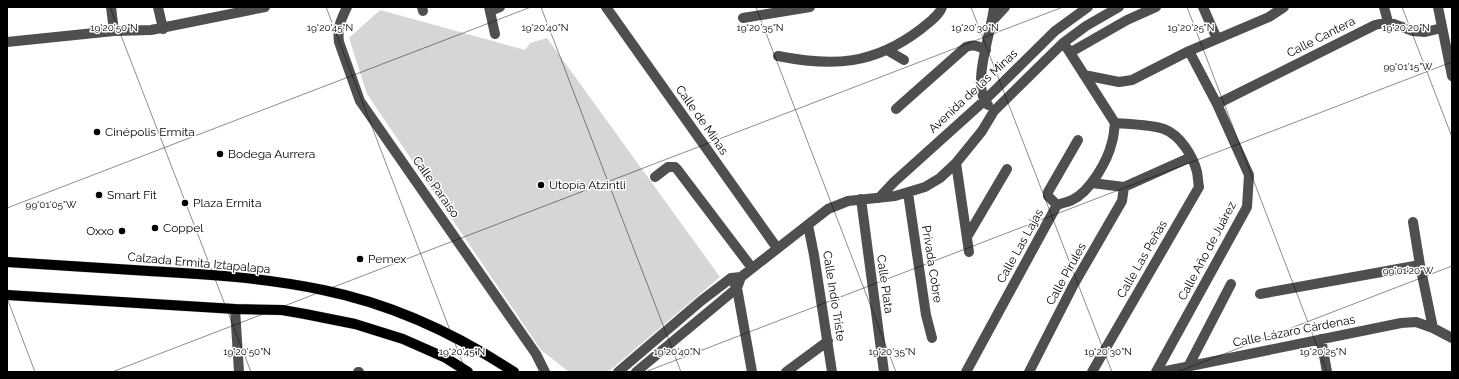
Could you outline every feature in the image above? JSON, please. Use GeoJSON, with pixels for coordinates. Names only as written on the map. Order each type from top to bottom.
{"type":"FeatureCollection","features":[{"type":"Feature","properties":{"kind":"main road","name":"Calzada Ermita Iztapalapa"},"geometry":{"type":"LineString","coordinates":[[7,262],[240,277],[322,290],[361,300],[430,325],[475,348],[514,372]]}},
{"type":"Feature","properties":{"kind":"main road"},"geometry":{"type":"LineString","coordinates":[[7,295],[235,309],[282,310],[355,324],[403,339],[446,358],[468,372]]}},
{"type":"Feature","properties":{"kind":"street"},"geometry":{"type":"LineString","coordinates":[[111,7],[114,31]]}},
{"type":"Feature","properties":{"kind":"street"},"geometry":{"type":"LineString","coordinates":[[158,7],[163,29]]}},
{"type":"Feature","properties":{"kind":"street"},"geometry":{"type":"LineString","coordinates":[[7,42],[114,31],[163,29],[220,12],[265,7]]}},
{"type":"Feature","properties":{"kind":"street","name":"Calle Paraíso"},"geometry":{"type":"LineString","coordinates":[[347,7],[339,25],[339,42],[360,101],[531,348],[545,372]]}},
{"type":"Feature","properties":{"kind":"street"},"geometry":{"type":"LineString","coordinates":[[496,34],[490,9],[500,7]]}},
{"type":"Feature","properties":{"kind":"street","name":"Calle de Minas"},"geometry":{"type":"LineString","coordinates":[[606,7],[777,248]]}},
{"type":"Feature","properties":{"kind":"street"},"geometry":{"type":"LineString","coordinates":[[743,18],[810,7]]}},
{"type":"Feature","properties":{"kind":"street"},"geometry":{"type":"LineString","coordinates":[[778,56],[828,62],[860,60],[887,50],[910,37],[942,10],[942,7]]}},
{"type":"Feature","properties":{"kind":"street"},"geometry":{"type":"LineString","coordinates":[[994,7],[993,20],[986,50],[980,89],[984,101],[994,111]]}},
{"type":"Feature","properties":{"kind":"street"},"geometry":{"type":"LineString","coordinates":[[993,20],[1005,7]]}},
{"type":"Feature","properties":{"kind":"street","name":"Avenida de las Minas"},"geometry":{"type":"LineString","coordinates":[[879,198],[894,182],[984,101],[1055,31],[1088,7]]}},
{"type":"Feature","properties":{"kind":"street"},"geometry":{"type":"LineString","coordinates":[[636,372],[737,288],[741,277],[828,209],[848,201],[895,196],[925,187],[940,178],[956,163],[982,131],[994,111],[1063,44],[1086,26],[1119,7]]}},
{"type":"Feature","properties":{"kind":"street"},"geometry":{"type":"LineString","coordinates":[[1070,52],[1127,20],[1156,7]]}},
{"type":"Feature","properties":{"kind":"street"},"geometry":{"type":"LineString","coordinates":[[1204,7],[1217,39]]}},
{"type":"Feature","properties":{"kind":"street"},"geometry":{"type":"LineString","coordinates":[[1084,75],[1119,82],[1132,80],[1189,51],[1269,17],[1284,7]]}},
{"type":"Feature","properties":{"kind":"street"},"geometry":{"type":"LineString","coordinates":[[1384,7],[1388,22],[1413,31],[1425,32],[1442,28]]}},
{"type":"Feature","properties":{"kind":"street"},"geometry":{"type":"LineString","coordinates":[[1438,7],[1452,76]]}},
{"type":"Feature","properties":{"kind":"street","name":"Calle Cantera"},"geometry":{"type":"LineString","coordinates":[[1217,104],[1374,25],[1388,22]]}},
{"type":"Feature","properties":{"kind":"street"},"geometry":{"type":"LineString","coordinates":[[1063,44],[1070,52],[1115,123]]}},
{"type":"Feature","properties":{"kind":"street"},"geometry":{"type":"LineString","coordinates":[[896,109],[966,47],[971,45],[986,50]]}},
{"type":"Feature","properties":{"kind":"street"},"geometry":{"type":"LineString","coordinates":[[887,50],[904,60]]}},
{"type":"Feature","properties":{"kind":"street","name":"Calle Año de Juárez"},"geometry":{"type":"LineString","coordinates":[[1156,372],[1247,207],[1249,175],[1217,104],[1189,51]]}},
{"type":"Feature","properties":{"kind":"street","name":"Calle Las Peñas"},"geometry":{"type":"LineString","coordinates":[[1092,372],[1199,187],[1197,171],[1191,157],[1179,139],[1163,128],[1115,123]]}},
{"type":"Feature","properties":{"kind":"street","name":"Calle Las Lajas"},"geometry":{"type":"LineString","coordinates":[[966,372],[1057,204],[1073,200],[1085,191],[1092,183],[1108,155],[1113,141],[1115,123]]}},
{"type":"Feature","properties":{"kind":"street"},"geometry":{"type":"LineString","coordinates":[[1057,204],[1048,196],[1048,192],[1078,140]]}},
{"type":"Feature","properties":{"kind":"street"},"geometry":{"type":"LineString","coordinates":[[1092,183],[1124,187],[1191,157]]}},
{"type":"Feature","properties":{"kind":"street"},"geometry":{"type":"LineString","coordinates":[[956,163],[969,252]]}},
{"type":"Feature","properties":{"kind":"street"},"geometry":{"type":"LineString","coordinates":[[655,176],[668,167],[675,167],[752,268]]}},
{"type":"Feature","properties":{"kind":"street"},"geometry":{"type":"LineString","coordinates":[[967,237],[1007,169]]}},
{"type":"Feature","properties":{"kind":"street","name":"Calle Pirules"},"geometry":{"type":"LineString","coordinates":[[1029,372],[1074,284],[1122,201],[1124,187]]}},
{"type":"Feature","properties":{"kind":"street","name":"Privada Cobre"},"geometry":{"type":"LineString","coordinates":[[908,192],[926,315],[932,338]]}},
{"type":"Feature","properties":{"kind":"street","name":"Calle Plata"},"geometry":{"type":"LineString","coordinates":[[861,199],[884,372]]}},
{"type":"Feature","properties":{"kind":"street"},"geometry":{"type":"LineString","coordinates":[[1413,222],[1433,328]]}},
{"type":"Feature","properties":{"kind":"street","name":"Calle Indio Triste"},"geometry":{"type":"LineString","coordinates":[[808,225],[832,372]]}},
{"type":"Feature","properties":{"kind":"street"},"geometry":{"type":"LineString","coordinates":[[1260,294],[1420,265]]}},
{"type":"Feature","properties":{"kind":"street"},"geometry":{"type":"LineString","coordinates":[[618,372],[730,278],[741,277]]}},
{"type":"Feature","properties":{"kind":"street"},"geometry":{"type":"LineString","coordinates":[[730,278],[737,288],[752,372]]}},
{"type":"Feature","properties":{"kind":"street"},"geometry":{"type":"LineString","coordinates":[[1189,365],[1230,284]]}},
{"type":"Feature","properties":{"kind":"street"},"geometry":{"type":"LineString","coordinates":[[235,309],[239,372]]}},
{"type":"Feature","properties":{"kind":"street","name":"Calle Lázaro Cárdenas"},"geometry":{"type":"LineString","coordinates":[[1160,372],[1401,323],[1416,322],[1433,328],[1452,338]]}},
{"type":"Feature","properties":{"kind":"street"},"geometry":{"type":"LineString","coordinates":[[1321,339],[1327,372]]}},
{"type":"Feature","properties":{"kind":"street"},"geometry":{"type":"LineString","coordinates":[[786,372],[828,341]]}},
{"type":"Feature","properties":{"kind":"shaded area","name":"Utopía Atzintli"},"geometry":{"type":"Polygon","coordinates":[[[380,10],[525,50],[530,43],[547,38],[720,277],[608,372],[569,372],[541,350],[367,94],[349,38],[380,10]]]}},
{"type":"Feature","properties":{"kind":"place","name":"Cinépolis Ermita"},"geometry":{"type":"Point","coordinates":[97,132]}},
{"type":"Feature","properties":{"kind":"place","name":"Bodega Aurrera"},"geometry":{"type":"Point","coordinates":[220,154]}},
{"type":"Feature","properties":{"kind":"place","name":"Utopía Atzintli"},"geometry":{"type":"Point","coordinates":[541,185]}},
{"type":"Feature","properties":{"kind":"place","name":"Smart Fit"},"geometry":{"type":"Point","coordinates":[99,195]}},
{"type":"Feature","properties":{"kind":"place","name":"Plaza Ermita"},"geometry":{"type":"Point","coordinates":[185,203]}},
{"type":"Feature","properties":{"kind":"place","name":"Coppel"},"geometry":{"type":"Point","coordinates":[155,228]}},
{"type":"Feature","properties":{"kind":"place","name":"Oxxo"},"geometry":{"type":"Point","coordinates":[122,231]}},
{"type":"Feature","properties":{"kind":"place","name":"Pemex"},"geometry":{"type":"Point","coordinates":[360,259]}}]}
